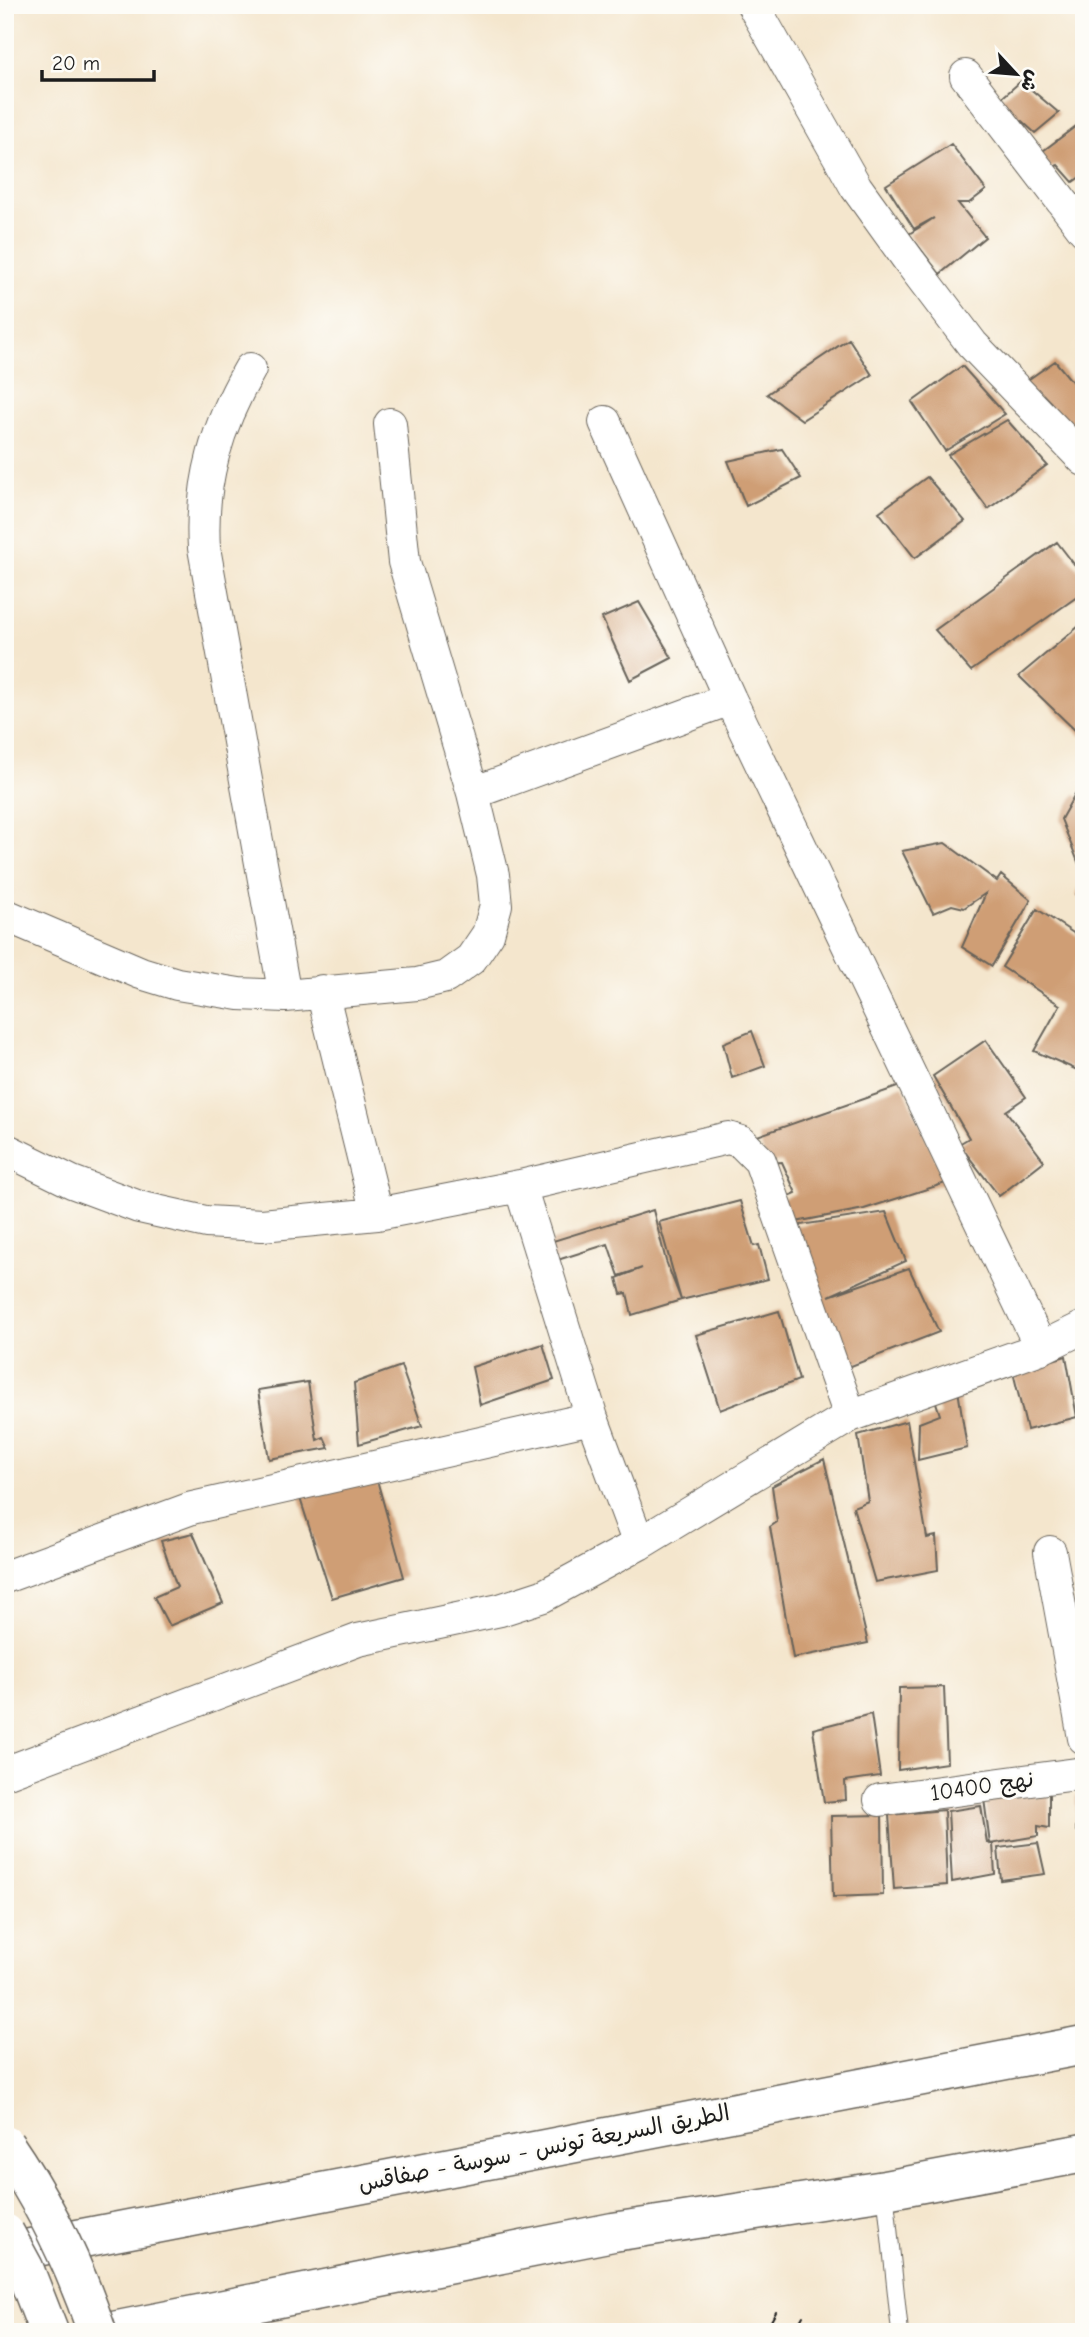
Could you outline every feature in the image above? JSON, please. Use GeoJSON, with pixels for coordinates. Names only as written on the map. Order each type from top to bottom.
{"type":"FeatureCollection","features":[{"type":"Feature","properties":{"kind":"highway","name":"الطريق السريعة تونس - سوسة - صفاقس"},"geometry":{"type":"LineString","coordinates":[[5,2253],[1084,2045]]}},
{"type":"Feature","properties":{"kind":"highway"},"geometry":{"type":"LineString","coordinates":[[5,2145],[47,2212],[68,2256],[97,2332]]}},
{"type":"Feature","properties":{"kind":"highway"},"geometry":{"type":"LineString","coordinates":[[108,2332],[613,2232],[885,2190],[1084,2153]]}},
{"type":"Feature","properties":{"kind":"highway"},"geometry":{"type":"LineString","coordinates":[[49,2332],[24,2268],[5,2231],[104,2232]]}},
{"type":"Feature","properties":{"kind":"street"},"geometry":{"type":"LineString","coordinates":[[753,5],[856,187],[910,262],[972,344],[1084,460]]}},
{"type":"Feature","properties":{"kind":"street"},"geometry":{"type":"LineString","coordinates":[[966,76],[1084,230]]}},
{"type":"Feature","properties":{"kind":"street"},"geometry":{"type":"LineString","coordinates":[[250,369],[219,431],[209,465],[202,520],[204,548],[285,996]]}},
{"type":"Feature","properties":{"kind":"street"},"geometry":{"type":"LineString","coordinates":[[605,422],[730,699],[1041,1348]]}},
{"type":"Feature","properties":{"kind":"street"},"geometry":{"type":"LineString","coordinates":[[5,915],[141,973],[177,984],[239,994],[285,996],[417,984],[446,977],[471,959],[488,934],[496,905],[493,875],[473,793],[404,562],[390,424]]}},
{"type":"Feature","properties":{"kind":"street"},"geometry":{"type":"LineString","coordinates":[[473,793],[730,699]]}},
{"type":"Feature","properties":{"kind":"street"},"geometry":{"type":"LineString","coordinates":[[322,991],[377,1214]]}},
{"type":"Feature","properties":{"kind":"street"},"geometry":{"type":"LineString","coordinates":[[5,1149],[72,1182],[128,1203],[206,1222],[262,1225],[377,1214],[520,1186],[715,1139],[728,1138],[741,1142],[760,1161],[850,1416]]}},
{"type":"Feature","properties":{"kind":"street"},"geometry":{"type":"LineString","coordinates":[[520,1186],[592,1418],[639,1544]]}},
{"type":"Feature","properties":{"kind":"street"},"geometry":{"type":"LineString","coordinates":[[5,1773],[358,1640],[500,1610],[543,1596],[639,1544],[850,1416],[1041,1348],[1084,1328]]}},
{"type":"Feature","properties":{"kind":"street"},"geometry":{"type":"LineString","coordinates":[[5,1577],[192,1508],[592,1418]]}},
{"type":"Feature","properties":{"kind":"street"},"geometry":{"type":"LineString","coordinates":[[1049,1552],[1084,1738]]}},
{"type":"Feature","properties":{"kind":"street","name":"نهج 10400"},"geometry":{"type":"LineString","coordinates":[[880,1800],[1084,1773]]}},
{"type":"Feature","properties":{"kind":"lane"},"geometry":{"type":"LineString","coordinates":[[885,2190],[900,2332]]}},
{"type":"Feature","properties":{"kind":"building"},"geometry":{"type":"Polygon","coordinates":[[[1021,81],[1059,113],[1035,133],[1022,121],[1015,123],[996,103],[1021,81]]]}},
{"type":"Feature","properties":{"kind":"building"},"geometry":{"type":"Polygon","coordinates":[[[1084,120],[1084,174],[1073,182],[1058,165],[1051,168],[1039,154],[1084,120]]]}},
{"type":"Feature","properties":{"kind":"building"},"geometry":{"type":"Polygon","coordinates":[[[951,144],[986,190],[969,203],[958,203],[985,237],[940,274],[909,234],[934,218],[914,229],[886,185],[951,144]]]}},
{"type":"Feature","properties":{"kind":"building"},"geometry":{"type":"Polygon","coordinates":[[[849,339],[872,375],[802,420],[767,394],[849,339]]]}},
{"type":"Feature","properties":{"kind":"building"},"geometry":{"type":"Polygon","coordinates":[[[1084,339],[1084,356],[1077,345],[1084,339]]]}},
{"type":"Feature","properties":{"kind":"building"},"geometry":{"type":"Polygon","coordinates":[[[1055,361],[1084,396],[1084,424],[1068,437],[1019,386],[1055,361]]]}},
{"type":"Feature","properties":{"kind":"building"},"geometry":{"type":"Polygon","coordinates":[[[962,366],[1005,414],[945,451],[912,402],[962,366]]]}},
{"type":"Feature","properties":{"kind":"building"},"geometry":{"type":"Polygon","coordinates":[[[1007,420],[1047,465],[988,509],[948,455],[1007,420]]]}},
{"type":"Feature","properties":{"kind":"building"},"geometry":{"type":"Polygon","coordinates":[[[782,449],[801,478],[746,506],[728,461],[782,449]]]}},
{"type":"Feature","properties":{"kind":"building"},"geometry":{"type":"Polygon","coordinates":[[[927,477],[965,521],[915,558],[879,512],[927,477]]]}},
{"type":"Feature","properties":{"kind":"building"},"geometry":{"type":"Polygon","coordinates":[[[1057,542],[1084,577],[1084,592],[971,671],[935,630],[1057,542]]]}},
{"type":"Feature","properties":{"kind":"building"},"geometry":{"type":"Polygon","coordinates":[[[639,602],[672,658],[630,680],[602,618],[639,602]]]}},
{"type":"Feature","properties":{"kind":"building"},"geometry":{"type":"Polygon","coordinates":[[[1084,622],[1084,733],[1081,736],[1019,676],[1084,622]]]}},
{"type":"Feature","properties":{"kind":"building"},"geometry":{"type":"Polygon","coordinates":[[[1075,794],[1084,801],[1084,877],[1061,819],[1075,794]]]}},
{"type":"Feature","properties":{"kind":"building"},"geometry":{"type":"Polygon","coordinates":[[[945,843],[997,881],[1001,875],[1031,900],[992,966],[962,947],[986,893],[964,908],[952,905],[933,913],[902,851],[945,843]]]}},
{"type":"Feature","properties":{"kind":"building"},"geometry":{"type":"Polygon","coordinates":[[[1084,878],[1084,900],[1076,895],[1084,878]]]}},
{"type":"Feature","properties":{"kind":"building"},"geometry":{"type":"Polygon","coordinates":[[[1037,909],[1084,940],[1084,1073],[1034,1051],[1060,1005],[1002,967],[1037,909]]]}},
{"type":"Feature","properties":{"kind":"building"},"geometry":{"type":"Polygon","coordinates":[[[752,1031],[765,1066],[732,1078],[723,1043],[752,1031]]]}},
{"type":"Feature","properties":{"kind":"building"},"geometry":{"type":"Polygon","coordinates":[[[986,1040],[1026,1097],[1006,1111],[1044,1161],[999,1196],[959,1144],[969,1138],[933,1076],[986,1040]]]}},
{"type":"Feature","properties":{"kind":"building"},"geometry":{"type":"Polygon","coordinates":[[[903,1085],[946,1183],[864,1209],[790,1223],[782,1199],[796,1193],[782,1162],[767,1163],[757,1136],[903,1085]]]}},
{"type":"Feature","properties":{"kind":"building"},"geometry":{"type":"Polygon","coordinates":[[[740,1201],[754,1246],[759,1245],[768,1279],[681,1300],[659,1222],[740,1201]]]}},
{"type":"Feature","properties":{"kind":"building"},"geometry":{"type":"Polygon","coordinates":[[[653,1210],[666,1261],[681,1300],[632,1315],[627,1293],[621,1294],[617,1278],[642,1268],[619,1276],[608,1244],[548,1263],[540,1245],[653,1210]]]}},
{"type":"Feature","properties":{"kind":"building"},"geometry":{"type":"Polygon","coordinates":[[[886,1212],[906,1261],[829,1296],[909,1268],[939,1332],[846,1368],[794,1226],[886,1212]]]}},
{"type":"Feature","properties":{"kind":"building"},"geometry":{"type":"Polygon","coordinates":[[[779,1311],[799,1380],[720,1410],[696,1335],[779,1311]]]}},
{"type":"Feature","properties":{"kind":"building"},"geometry":{"type":"Polygon","coordinates":[[[543,1344],[554,1380],[480,1405],[472,1367],[543,1344]]]}},
{"type":"Feature","properties":{"kind":"building"},"geometry":{"type":"Polygon","coordinates":[[[1066,1356],[1077,1417],[1027,1430],[1013,1372],[1066,1356]]]}},
{"type":"Feature","properties":{"kind":"building"},"geometry":{"type":"Polygon","coordinates":[[[401,1366],[422,1426],[359,1444],[354,1383],[401,1366]]]}},
{"type":"Feature","properties":{"kind":"building"},"geometry":{"type":"Polygon","coordinates":[[[308,1382],[317,1440],[324,1437],[329,1448],[269,1459],[258,1390],[308,1382]]]}},
{"type":"Feature","properties":{"kind":"building"},"geometry":{"type":"Polygon","coordinates":[[[958,1390],[967,1448],[918,1460],[919,1423],[940,1415],[934,1396],[958,1390]]]}},
{"type":"Feature","properties":{"kind":"building"},"geometry":{"type":"Polygon","coordinates":[[[907,1421],[927,1538],[936,1536],[938,1570],[875,1582],[853,1507],[868,1501],[858,1435],[907,1421]]]}},
{"type":"Feature","properties":{"kind":"building"},"geometry":{"type":"Polygon","coordinates":[[[824,1459],[868,1643],[793,1658],[770,1527],[777,1522],[772,1486],[824,1459]]]}},
{"type":"Feature","properties":{"kind":"building"},"geometry":{"type":"Polygon","coordinates":[[[377,1480],[404,1577],[332,1598],[299,1495],[377,1480]]]}},
{"type":"Feature","properties":{"kind":"building"},"geometry":{"type":"Polygon","coordinates":[[[193,1533],[223,1603],[169,1626],[154,1597],[177,1587],[161,1541],[193,1533]]]}},
{"type":"Feature","properties":{"kind":"building"},"geometry":{"type":"Polygon","coordinates":[[[944,1687],[947,1763],[898,1770],[899,1688],[944,1687]]]}},
{"type":"Feature","properties":{"kind":"building"},"geometry":{"type":"Polygon","coordinates":[[[871,1714],[880,1776],[845,1781],[846,1800],[824,1802],[813,1729],[871,1714]]]}},
{"type":"Feature","properties":{"kind":"building"},"geometry":{"type":"Polygon","coordinates":[[[1049,1793],[1049,1828],[1038,1826],[1038,1836],[990,1844],[984,1799],[1049,1793]]]}},
{"type":"Feature","properties":{"kind":"building"},"geometry":{"type":"Polygon","coordinates":[[[1084,1795],[1084,1831],[1076,1831],[1076,1796],[1084,1795]]]}},
{"type":"Feature","properties":{"kind":"building"},"geometry":{"type":"Polygon","coordinates":[[[981,1806],[987,1843],[993,1844],[995,1874],[952,1882],[948,1811],[981,1806]]]}},
{"type":"Feature","properties":{"kind":"building"},"geometry":{"type":"Polygon","coordinates":[[[944,1810],[947,1885],[894,1889],[889,1815],[944,1810]]]}},
{"type":"Feature","properties":{"kind":"building"},"geometry":{"type":"Polygon","coordinates":[[[882,1815],[883,1895],[833,1897],[831,1816],[882,1815]]]}},
{"type":"Feature","properties":{"kind":"building"},"geometry":{"type":"Polygon","coordinates":[[[1038,1843],[1045,1874],[1001,1880],[998,1848],[1038,1843]]]}},
{"type":"Feature","properties":{"kind":"tram line"},"geometry":{"type":"LineString","coordinates":[[765,2332],[776,2312]]}},
{"type":"Feature","properties":{"kind":"tram line"},"geometry":{"type":"LineString","coordinates":[[794,2332],[803,2316]]}}]}
